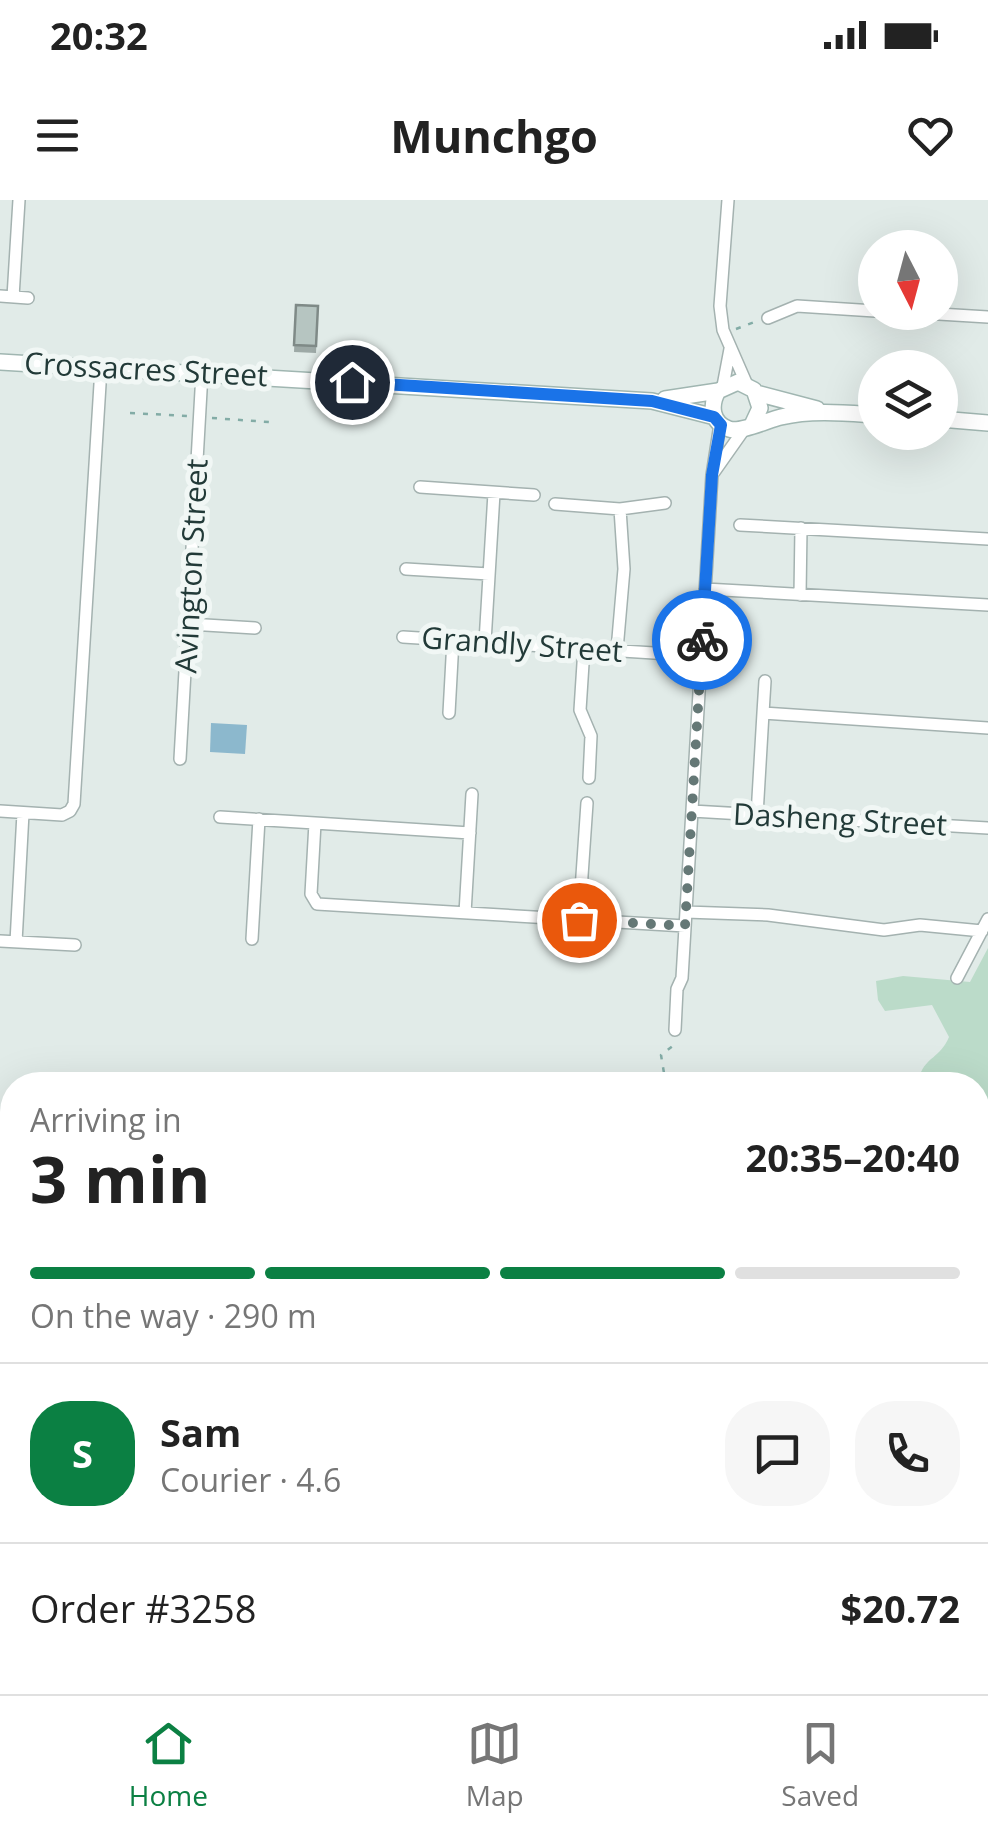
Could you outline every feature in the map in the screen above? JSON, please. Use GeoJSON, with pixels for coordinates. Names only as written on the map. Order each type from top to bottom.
{"type":"FeatureCollection","features":[{"type":"Feature","properties":{"kind":"street"},"geometry":{"type":"LineString","coordinates":[[19,200],[6,297],[28,298]]}},
{"type":"Feature","properties":{"kind":"street"},"geometry":{"type":"LineString","coordinates":[[712,475],[760,408],[730,349],[720,306],[728,200]]}},
{"type":"Feature","properties":{"kind":"street"},"geometry":{"type":"LineString","coordinates":[[768,318],[797,306],[858,310]]}},
{"type":"Feature","properties":{"kind":"street"},"geometry":{"type":"LineString","coordinates":[[958,315],[988,317]]}},
{"type":"Feature","properties":{"kind":"street"},"geometry":{"type":"LineString","coordinates":[[675,1030],[686,919],[717,420],[712,404],[721,388],[730,349]]}},
{"type":"Feature","properties":{"kind":"street","name":"Crossacres Street"},"geometry":{"type":"LineString","coordinates":[[0,362],[652,401],[717,420]]}},
{"type":"Feature","properties":{"kind":"street"},"geometry":{"type":"LineString","coordinates":[[0,811],[62,815],[70,812],[74,804],[101,368]]}},
{"type":"Feature","properties":{"kind":"street","name":"Avington Street"},"geometry":{"type":"LineString","coordinates":[[180,759],[202,373]]}},
{"type":"Feature","properties":{"kind":"street"},"geometry":{"type":"LineString","coordinates":[[721,388],[731,383],[830,412]]}},
{"type":"Feature","properties":{"kind":"street","name":"Crossacres Street"},"geometry":{"type":"LineString","coordinates":[[652,401],[721,388]]}},
{"type":"Feature","properties":{"kind":"street"},"geometry":{"type":"LineString","coordinates":[[717,420],[732,430],[790,415],[858,414]]}},
{"type":"Feature","properties":{"kind":"street"},"geometry":{"type":"LineString","coordinates":[[958,421],[988,423]]}},
{"type":"Feature","properties":{"kind":"street"},"geometry":{"type":"LineString","coordinates":[[420,487],[534,495]]}},
{"type":"Feature","properties":{"kind":"street"},"geometry":{"type":"LineString","coordinates":[[485,642],[494,492]]}},
{"type":"Feature","properties":{"kind":"street"},"geometry":{"type":"LineString","coordinates":[[555,504],[620,509],[665,503]]}},
{"type":"Feature","properties":{"kind":"street"},"geometry":{"type":"LineString","coordinates":[[617,650],[624,570],[620,509]]}},
{"type":"Feature","properties":{"kind":"street"},"geometry":{"type":"LineString","coordinates":[[740,525],[988,538]]}},
{"type":"Feature","properties":{"kind":"street"},"geometry":{"type":"LineString","coordinates":[[800,595],[802,528]]}},
{"type":"Feature","properties":{"kind":"street"},"geometry":{"type":"LineString","coordinates":[[406,569],[489,574]]}},
{"type":"Feature","properties":{"kind":"street"},"geometry":{"type":"LineString","coordinates":[[705,589],[988,605]]}},
{"type":"Feature","properties":{"kind":"street"},"geometry":{"type":"LineString","coordinates":[[189,624],[255,628]]}},
{"type":"Feature","properties":{"kind":"street","name":"Grandly Street"},"geometry":{"type":"LineString","coordinates":[[403,637],[701,656]]}},
{"type":"Feature","properties":{"kind":"street"},"geometry":{"type":"LineString","coordinates":[[448,714],[454,640]]}},
{"type":"Feature","properties":{"kind":"street"},"geometry":{"type":"LineString","coordinates":[[584,648],[580,710],[591,736],[589,778]]}},
{"type":"Feature","properties":{"kind":"street"},"geometry":{"type":"LineString","coordinates":[[757,814],[765,681]]}},
{"type":"Feature","properties":{"kind":"street"},"geometry":{"type":"LineString","coordinates":[[763,713],[988,728]]}},
{"type":"Feature","properties":{"kind":"street"},"geometry":{"type":"LineString","coordinates":[[464,913],[472,794]]}},
{"type":"Feature","properties":{"kind":"street"},"geometry":{"type":"LineString","coordinates":[[579,920],[588,803]]}},
{"type":"Feature","properties":{"kind":"street","name":"Dasheng Street"},"geometry":{"type":"LineString","coordinates":[[692,810],[988,828]]}},
{"type":"Feature","properties":{"kind":"street"},"geometry":{"type":"LineString","coordinates":[[16,942],[23,813]]}},
{"type":"Feature","properties":{"kind":"street"},"geometry":{"type":"LineString","coordinates":[[220,817],[470,832]]}},
{"type":"Feature","properties":{"kind":"street"},"geometry":{"type":"LineString","coordinates":[[252,938],[259,820]]}},
{"type":"Feature","properties":{"kind":"street"},"geometry":{"type":"LineString","coordinates":[[315,823],[311,894],[317,904],[579,920],[768,915],[884,930],[920,924],[985,925],[956,978]]}},
{"type":"Feature","properties":{"kind":"street"},"geometry":{"type":"LineString","coordinates":[[0,941],[75,945]]}},
{"type":"Feature","properties":{"kind":"path"},"geometry":{"type":"LineString","coordinates":[[735,330],[768,318]]}},
{"type":"Feature","properties":{"kind":"path"},"geometry":{"type":"LineString","coordinates":[[664,1072],[661,1055],[674,1048],[675,1030]]}},
{"type":"Feature","properties":{"kind":"green space"},"geometry":{"type":"Polygon","coordinates":[[[988,948],[988,1072],[922,1072],[949,1037],[932,1005],[885,1011],[878,1000],[876,981],[903,976],[970,982],[988,948]]]}},
{"type":"Feature","properties":{"kind":"water"},"geometry":{"type":"Polygon","coordinates":[[[211,723],[247,725],[245,754],[210,752],[211,723]]]}},
{"type":"Feature","properties":{"kind":"building"},"geometry":{"type":"Polygon","coordinates":[[[296,305],[318,306],[316,346],[294,345],[296,305]]]}},
{"type":"Feature","properties":{"kind":"way so far"},"geometry":{"type":"LineString","coordinates":[[579,920],[685,926],[702,640]]}},
{"type":"Feature","properties":{"kind":"route"},"geometry":{"type":"LineString","coordinates":[[352,382],[652,401],[714,417],[721,425],[712,475],[702,640]]}}]}
